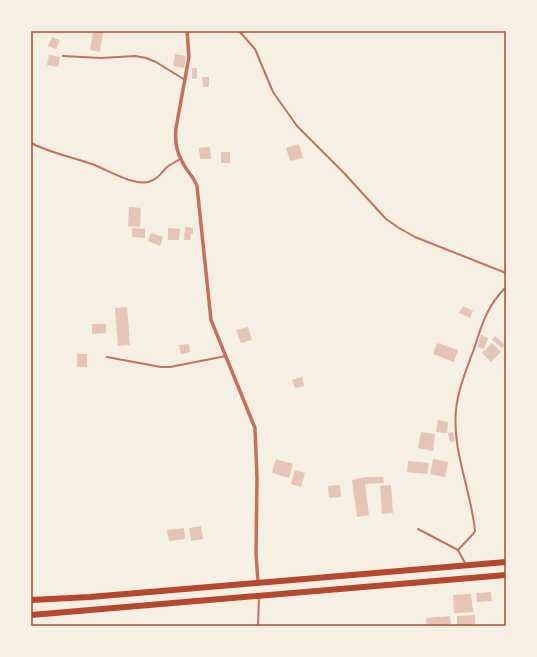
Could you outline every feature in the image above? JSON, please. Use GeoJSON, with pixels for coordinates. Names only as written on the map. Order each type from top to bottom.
{"type":"FeatureCollection","features":[{"type":"Feature","properties":{"kind":"highway"},"geometry":{"type":"LineString","coordinates":[[31,600],[90,597],[506,562]]}},
{"type":"Feature","properties":{"kind":"highway"},"geometry":{"type":"LineString","coordinates":[[31,615],[506,575]]}},
{"type":"Feature","properties":{"kind":"street"},"geometry":{"type":"LineString","coordinates":[[187,31],[189,57],[175,139],[180,159],[195,179],[197,186],[211,320],[255,428],[257,478],[256,554],[258,582]]}},
{"type":"Feature","properties":{"kind":"lane"},"geometry":{"type":"LineString","coordinates":[[239,31],[255,49],[273,92],[297,126],[344,173],[386,219],[415,237],[506,272]]}},
{"type":"Feature","properties":{"kind":"lane"},"geometry":{"type":"LineString","coordinates":[[62,56],[101,58],[135,56],[146,58],[156,62],[186,80]]}},
{"type":"Feature","properties":{"kind":"lane"},"geometry":{"type":"LineString","coordinates":[[31,143],[138,182],[147,182],[156,179],[168,167],[180,159]]}},
{"type":"Feature","properties":{"kind":"lane"},"geometry":{"type":"LineString","coordinates":[[458,550],[475,530],[458,449],[456,429],[457,400],[482,325],[491,304],[506,287]]}},
{"type":"Feature","properties":{"kind":"lane"},"geometry":{"type":"LineString","coordinates":[[107,357],[161,367],[170,367],[226,356]]}},
{"type":"Feature","properties":{"kind":"lane"},"geometry":{"type":"LineString","coordinates":[[418,530],[458,550],[466,565]]}},
{"type":"Feature","properties":{"kind":"lane"},"geometry":{"type":"LineString","coordinates":[[258,626],[259,596]]}},
{"type":"Feature","properties":{"kind":"building"},"geometry":{"type":"Polygon","coordinates":[[[93,31],[103,32],[100,52],[90,50],[93,31]]]}},
{"type":"Feature","properties":{"kind":"building"},"geometry":{"type":"Polygon","coordinates":[[[52,37],[60,40],[56,49],[48,46],[52,37]]]}},
{"type":"Feature","properties":{"kind":"building"},"geometry":{"type":"Polygon","coordinates":[[[175,54],[186,56],[184,68],[173,66],[175,54]]]}},
{"type":"Feature","properties":{"kind":"building"},"geometry":{"type":"Polygon","coordinates":[[[49,55],[60,57],[58,67],[47,65],[49,55]]]}},
{"type":"Feature","properties":{"kind":"building"},"geometry":{"type":"Polygon","coordinates":[[[192,68],[197,68],[197,79],[192,79],[192,68]]]}},
{"type":"Feature","properties":{"kind":"building"},"geometry":{"type":"Polygon","coordinates":[[[202,77],[209,77],[209,87],[203,87],[202,77]]]}},
{"type":"Feature","properties":{"kind":"building"},"geometry":{"type":"Polygon","coordinates":[[[299,144],[303,158],[290,161],[286,148],[299,144]]]}},
{"type":"Feature","properties":{"kind":"building"},"geometry":{"type":"Polygon","coordinates":[[[210,147],[211,159],[200,159],[199,148],[210,147]]]}},
{"type":"Feature","properties":{"kind":"building"},"geometry":{"type":"Polygon","coordinates":[[[221,152],[230,152],[230,163],[221,163],[221,152]]]}},
{"type":"Feature","properties":{"kind":"building"},"geometry":{"type":"Polygon","coordinates":[[[129,207],[141,208],[140,227],[128,226],[129,207]]]}},
{"type":"Feature","properties":{"kind":"building"},"geometry":{"type":"Polygon","coordinates":[[[185,227],[193,228],[193,234],[191,233],[190,240],[184,240],[185,227]]]}},
{"type":"Feature","properties":{"kind":"building"},"geometry":{"type":"Polygon","coordinates":[[[132,228],[145,229],[145,238],[132,237],[132,228]]]}},
{"type":"Feature","properties":{"kind":"building"},"geometry":{"type":"Polygon","coordinates":[[[168,228],[180,229],[179,240],[168,240],[168,228]]]}},
{"type":"Feature","properties":{"kind":"building"},"geometry":{"type":"Polygon","coordinates":[[[151,233],[163,237],[160,246],[148,241],[151,233]]]}},
{"type":"Feature","properties":{"kind":"building"},"geometry":{"type":"Polygon","coordinates":[[[463,306],[473,311],[470,318],[459,313],[463,306]]]}},
{"type":"Feature","properties":{"kind":"building"},"geometry":{"type":"Polygon","coordinates":[[[127,307],[130,345],[118,346],[115,308],[127,307]]]}},
{"type":"Feature","properties":{"kind":"building"},"geometry":{"type":"Polygon","coordinates":[[[92,324],[106,324],[106,333],[92,334],[92,324]]]}},
{"type":"Feature","properties":{"kind":"building"},"geometry":{"type":"Polygon","coordinates":[[[248,327],[252,340],[241,343],[236,330],[248,327]]]}},
{"type":"Feature","properties":{"kind":"building"},"geometry":{"type":"Polygon","coordinates":[[[481,335],[488,338],[484,349],[477,347],[481,335]]]}},
{"type":"Feature","properties":{"kind":"building"},"geometry":{"type":"Polygon","coordinates":[[[495,336],[505,345],[502,348],[492,340],[495,336]]]}},
{"type":"Feature","properties":{"kind":"building"},"geometry":{"type":"Polygon","coordinates":[[[437,343],[458,350],[454,362],[433,354],[437,343]]]}},
{"type":"Feature","properties":{"kind":"building"},"geometry":{"type":"Polygon","coordinates":[[[492,343],[501,352],[491,362],[482,353],[492,343]]]}},
{"type":"Feature","properties":{"kind":"building"},"geometry":{"type":"Polygon","coordinates":[[[189,344],[190,352],[181,354],[179,345],[189,344]]]}},
{"type":"Feature","properties":{"kind":"building"},"geometry":{"type":"Polygon","coordinates":[[[77,354],[87,354],[87,367],[77,367],[77,354]]]}},
{"type":"Feature","properties":{"kind":"building"},"geometry":{"type":"Polygon","coordinates":[[[302,377],[304,386],[295,388],[292,380],[302,377]]]}},
{"type":"Feature","properties":{"kind":"building"},"geometry":{"type":"Polygon","coordinates":[[[438,420],[448,422],[447,433],[436,432],[438,420]]]}},
{"type":"Feature","properties":{"kind":"building"},"geometry":{"type":"Polygon","coordinates":[[[421,432],[435,434],[433,451],[418,448],[421,432]]]}},
{"type":"Feature","properties":{"kind":"building"},"geometry":{"type":"Polygon","coordinates":[[[453,432],[455,441],[450,442],[448,433],[453,432]]]}},
{"type":"Feature","properties":{"kind":"building"},"geometry":{"type":"Polygon","coordinates":[[[276,459],[293,464],[289,478],[272,473],[276,459]]]}},
{"type":"Feature","properties":{"kind":"building"},"geometry":{"type":"Polygon","coordinates":[[[433,459],[448,462],[445,477],[430,474],[433,459]]]}},
{"type":"Feature","properties":{"kind":"building"},"geometry":{"type":"Polygon","coordinates":[[[408,461],[429,463],[427,474],[407,472],[408,461]]]}},
{"type":"Feature","properties":{"kind":"building"},"geometry":{"type":"Polygon","coordinates":[[[295,470],[305,473],[301,487],[291,484],[295,470]]]}},
{"type":"Feature","properties":{"kind":"building"},"geometry":{"type":"Polygon","coordinates":[[[365,477],[383,477],[384,483],[365,484],[369,515],[357,517],[352,480],[365,477]]]}},
{"type":"Feature","properties":{"kind":"building"},"geometry":{"type":"Polygon","coordinates":[[[340,485],[341,497],[329,498],[328,486],[340,485]]]}},
{"type":"Feature","properties":{"kind":"building"},"geometry":{"type":"Polygon","coordinates":[[[391,485],[393,513],[382,514],[380,486],[391,485]]]}},
{"type":"Feature","properties":{"kind":"building"},"geometry":{"type":"Polygon","coordinates":[[[201,526],[203,539],[191,541],[189,528],[201,526]]]}},
{"type":"Feature","properties":{"kind":"building"},"geometry":{"type":"Polygon","coordinates":[[[184,528],[185,539],[169,541],[167,530],[184,528]]]}},
{"type":"Feature","properties":{"kind":"building"},"geometry":{"type":"Polygon","coordinates":[[[491,592],[492,601],[477,602],[476,593],[491,592]]]}},
{"type":"Feature","properties":{"kind":"building"},"geometry":{"type":"Polygon","coordinates":[[[471,594],[473,612],[454,613],[453,595],[471,594]]]}},
{"type":"Feature","properties":{"kind":"building"},"geometry":{"type":"Polygon","coordinates":[[[475,615],[475,626],[457,626],[457,616],[475,615]]]}},
{"type":"Feature","properties":{"kind":"building"},"geometry":{"type":"Polygon","coordinates":[[[450,616],[451,626],[427,626],[426,618],[450,616]]]}}]}
